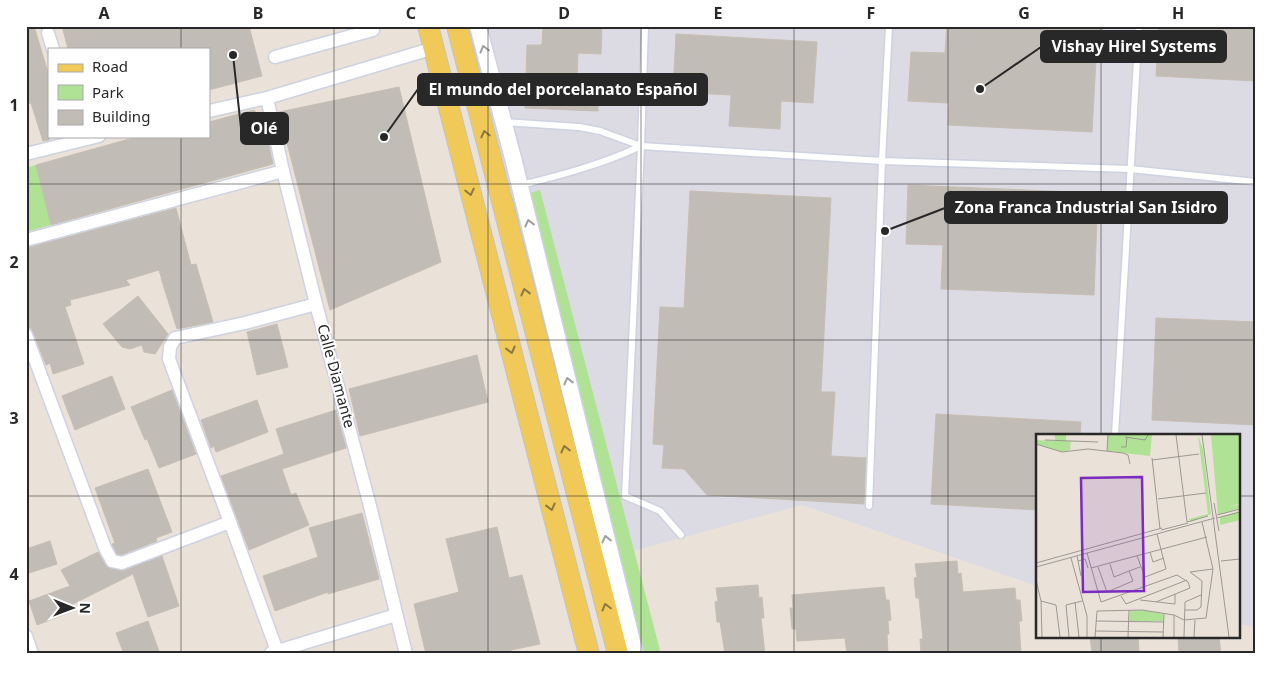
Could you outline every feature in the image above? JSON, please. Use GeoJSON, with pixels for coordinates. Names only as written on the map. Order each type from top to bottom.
{"type":"FeatureCollection","features":[{"type":"Feature","properties":{"kind":"main road"},"geometry":{"type":"LineString","coordinates":[[428,26],[589,654]]}},
{"type":"Feature","properties":{"kind":"main road"},"geometry":{"type":"LineString","coordinates":[[457,26],[618,654]]}},
{"type":"Feature","properties":{"kind":"street"},"geometry":{"type":"LineString","coordinates":[[275,57],[373,30],[372,26]]}},
{"type":"Feature","properties":{"kind":"street"},"geometry":{"type":"LineString","coordinates":[[478,26],[520,186],[635,654]]}},
{"type":"Feature","properties":{"kind":"street"},"geometry":{"type":"LineString","coordinates":[[48,33],[52,48]]}},
{"type":"Feature","properties":{"kind":"street"},"geometry":{"type":"LineString","coordinates":[[210,112],[267,98],[434,48]]}},
{"type":"Feature","properties":{"kind":"street","name":"Calle Diamante"},"geometry":{"type":"LineString","coordinates":[[267,98],[316,304],[370,506],[406,654]]}},
{"type":"Feature","properties":{"kind":"street"},"geometry":{"type":"LineString","coordinates":[[26,154],[80,138]]}},
{"type":"Feature","properties":{"kind":"street"},"geometry":{"type":"LineString","coordinates":[[26,240],[283,171]]}},
{"type":"Feature","properties":{"kind":"street"},"geometry":{"type":"LineString","coordinates":[[316,304],[245,323],[175,338],[170,347],[169,359],[230,522],[274,653],[396,615]]}},
{"type":"Feature","properties":{"kind":"street"},"geometry":{"type":"LineString","coordinates":[[26,335],[105,548],[112,562],[122,563],[230,522]]}},
{"type":"Feature","properties":{"kind":"street"},"geometry":{"type":"LineString","coordinates":[[26,636],[32,654]]}},
{"type":"Feature","properties":{"kind":"lane"},"geometry":{"type":"LineString","coordinates":[[645,26],[625,496],[660,511],[681,535]]}},
{"type":"Feature","properties":{"kind":"lane"},"geometry":{"type":"LineString","coordinates":[[869,506],[889,26]]}},
{"type":"Feature","properties":{"kind":"lane"},"geometry":{"type":"LineString","coordinates":[[1115,434],[1139,26]]}},
{"type":"Feature","properties":{"kind":"lane"},"geometry":{"type":"LineString","coordinates":[[503,122],[578,127],[600,131],[641,146],[882,161],[1130,169],[1256,182]]}},
{"type":"Feature","properties":{"kind":"lane"},"geometry":{"type":"LineString","coordinates":[[520,186],[615,158],[641,146]]}},
{"type":"Feature","properties":{"kind":"shaded area"},"geometry":{"type":"Polygon","coordinates":[[[463,26],[1256,26],[1256,627],[1240,624],[1240,434],[1036,434],[1036,586],[802,505],[600,560],[463,26]]]}},
{"type":"Feature","properties":{"kind":"green space"},"geometry":{"type":"Polygon","coordinates":[[[36,165],[51,225],[26,232],[26,168],[36,165]]]}},
{"type":"Feature","properties":{"kind":"green space"},"geometry":{"type":"Polygon","coordinates":[[[540,190],[661,654],[621,654],[503,201],[540,190]]]}},
{"type":"Feature","properties":{"kind":"building"},"geometry":{"type":"Polygon","coordinates":[[[26,26],[34,26],[48,73],[49,140],[43,141],[31,103],[26,104],[26,26]]]}},
{"type":"Feature","properties":{"kind":"building"},"geometry":{"type":"Polygon","coordinates":[[[62,26],[249,26],[262,76],[210,90],[210,48],[68,48],[62,26]]]}},
{"type":"Feature","properties":{"kind":"building"},"geometry":{"type":"Polygon","coordinates":[[[543,26],[602,26],[601,54],[578,53],[577,77],[599,78],[598,111],[525,108],[527,45],[542,45],[543,26]]]}},
{"type":"Feature","properties":{"kind":"building"},"geometry":{"type":"Polygon","coordinates":[[[947,26],[1103,26],[1102,41],[1097,41],[1092,132],[948,125],[949,103],[908,101],[911,52],[945,53],[947,26]]]}},
{"type":"Feature","properties":{"kind":"building"},"geometry":{"type":"Polygon","coordinates":[[[1159,26],[1256,26],[1256,81],[1156,76],[1159,26]]]}},
{"type":"Feature","properties":{"kind":"building"},"geometry":{"type":"Polygon","coordinates":[[[676,34],[817,42],[813,103],[781,101],[780,129],[729,126],[731,95],[673,92],[676,34]]]}},
{"type":"Feature","properties":{"kind":"building"},"geometry":{"type":"Polygon","coordinates":[[[399,87],[441,262],[330,310],[279,112],[399,87]]]}},
{"type":"Feature","properties":{"kind":"building"},"geometry":{"type":"Polygon","coordinates":[[[254,110],[264,124],[273,164],[51,225],[36,165],[133,138],[210,138],[210,122],[254,110]]]}},
{"type":"Feature","properties":{"kind":"building"},"geometry":{"type":"Polygon","coordinates":[[[908,185],[1098,193],[1094,295],[941,289],[943,245],[906,244],[908,185]]]}},
{"type":"Feature","properties":{"kind":"building"},"geometry":{"type":"Polygon","coordinates":[[[690,191],[831,198],[821,392],[835,392],[831,456],[866,458],[864,504],[707,495],[684,469],[662,468],[664,445],[653,444],[660,307],[684,308],[690,191]]]}},
{"type":"Feature","properties":{"kind":"building"},"geometry":{"type":"Polygon","coordinates":[[[176,208],[191,265],[196,264],[213,322],[177,329],[161,278],[163,277],[161,277],[159,270],[126,280],[130,285],[70,300],[71,305],[65,307],[84,364],[53,374],[50,363],[46,365],[31,328],[26,327],[26,248],[176,208]]]}},
{"type":"Feature","properties":{"kind":"building"},"geometry":{"type":"Polygon","coordinates":[[[138,296],[168,334],[155,354],[144,352],[142,345],[130,349],[122,347],[103,324],[138,296]]]}},
{"type":"Feature","properties":{"kind":"building"},"geometry":{"type":"Polygon","coordinates":[[[1156,318],[1256,322],[1256,425],[1152,420],[1156,318]]]}},
{"type":"Feature","properties":{"kind":"building"},"geometry":{"type":"Polygon","coordinates":[[[277,324],[288,367],[257,375],[247,332],[277,324]]]}},
{"type":"Feature","properties":{"kind":"building"},"geometry":{"type":"Polygon","coordinates":[[[477,355],[488,402],[360,436],[349,389],[477,355]]]}},
{"type":"Feature","properties":{"kind":"building"},"geometry":{"type":"Polygon","coordinates":[[[112,376],[125,409],[75,430],[62,396],[112,376]]]}},
{"type":"Feature","properties":{"kind":"building"},"geometry":{"type":"Polygon","coordinates":[[[172,390],[196,454],[159,468],[131,407],[172,390]]]}},
{"type":"Feature","properties":{"kind":"building"},"geometry":{"type":"Polygon","coordinates":[[[257,400],[268,432],[216,452],[214,446],[211,448],[201,420],[257,400]]]}},
{"type":"Feature","properties":{"kind":"building"},"geometry":{"type":"Polygon","coordinates":[[[336,410],[346,448],[282,469],[291,495],[296,493],[309,525],[249,550],[221,476],[284,454],[276,429],[336,410]]]}},
{"type":"Feature","properties":{"kind":"building"},"geometry":{"type":"Polygon","coordinates":[[[936,414],[1081,422],[1080,434],[1036,434],[1036,510],[931,504],[936,414]]]}},
{"type":"Feature","properties":{"kind":"building"},"geometry":{"type":"Polygon","coordinates":[[[148,469],[172,532],[156,538],[157,541],[121,555],[117,554],[112,544],[115,543],[95,488],[148,469]]]}},
{"type":"Feature","properties":{"kind":"building"},"geometry":{"type":"Polygon","coordinates":[[[362,513],[379,579],[328,594],[328,592],[275,611],[263,576],[318,557],[309,528],[362,513]]]}},
{"type":"Feature","properties":{"kind":"building"},"geometry":{"type":"Polygon","coordinates":[[[497,527],[509,578],[522,575],[540,644],[511,650],[511,654],[426,654],[414,604],[459,592],[446,539],[497,527]]]}},
{"type":"Feature","properties":{"kind":"building"},"geometry":{"type":"Polygon","coordinates":[[[50,541],[57,564],[26,574],[26,549],[50,541]]]}},
{"type":"Feature","properties":{"kind":"building"},"geometry":{"type":"Polygon","coordinates":[[[98,552],[107,567],[121,571],[162,556],[179,606],[148,617],[133,574],[71,605],[73,611],[37,625],[29,601],[70,586],[61,570],[98,552]]]}},
{"type":"Feature","properties":{"kind":"building"},"geometry":{"type":"Polygon","coordinates":[[[957,561],[958,574],[961,573],[963,592],[1015,588],[1016,600],[1020,600],[1022,621],[1019,621],[1021,654],[921,654],[920,639],[923,639],[919,598],[916,598],[914,578],[917,577],[915,564],[957,561]]]}},
{"type":"Feature","properties":{"kind":"building"},"geometry":{"type":"Polygon","coordinates":[[[758,585],[759,598],[762,597],[764,618],[761,618],[765,654],[725,654],[720,622],[717,622],[715,602],[718,601],[716,588],[758,585]]]}},
{"type":"Feature","properties":{"kind":"building"},"geometry":{"type":"Polygon","coordinates":[[[884,587],[886,600],[889,600],[891,620],[888,621],[888,654],[847,654],[845,638],[797,641],[796,629],[792,629],[790,608],[793,608],[792,595],[884,587]]]}},
{"type":"Feature","properties":{"kind":"building"},"geometry":{"type":"Polygon","coordinates":[[[148,621],[160,654],[124,654],[116,633],[148,621]]]}},
{"type":"Feature","properties":{"kind":"building"},"geometry":{"type":"Polygon","coordinates":[[[1090,638],[1138,638],[1139,652],[1136,652],[1136,654],[1092,654],[1090,638]]]}},
{"type":"Feature","properties":{"kind":"building"},"geometry":{"type":"Polygon","coordinates":[[[1178,638],[1219,638],[1221,654],[1179,654],[1178,638]]]}},
{"type":"Feature","properties":{"kind":"place","name":"Olé"},"geometry":{"type":"Point","coordinates":[233,55]}},
{"type":"Feature","properties":{"kind":"place","name":"Vishay Hirel Systems"},"geometry":{"type":"Point","coordinates":[980,89]}},
{"type":"Feature","properties":{"kind":"place","name":"El mundo del porcelanato Español"},"geometry":{"type":"Point","coordinates":[384,137]}},
{"type":"Feature","properties":{"kind":"place","name":"Zona Franca Industrial San Isidro"},"geometry":{"type":"Point","coordinates":[885,231]}}]}
